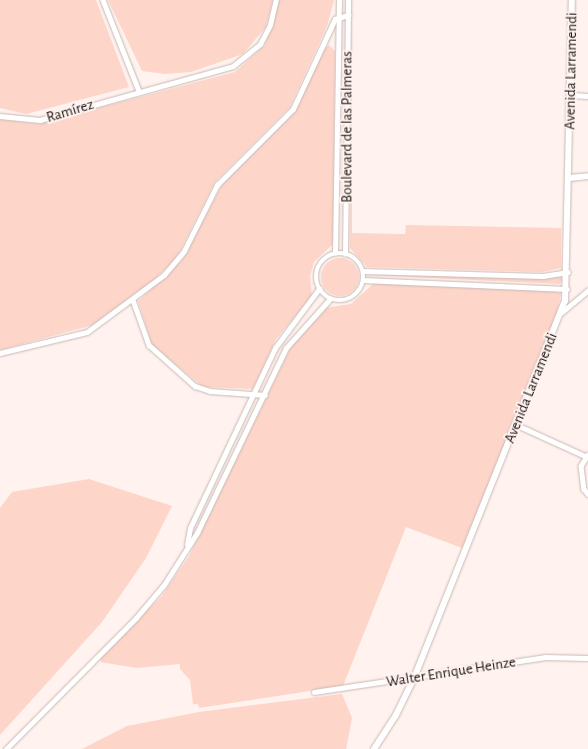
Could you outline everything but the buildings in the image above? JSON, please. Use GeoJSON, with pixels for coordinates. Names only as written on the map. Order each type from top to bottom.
{"type":"FeatureCollection","features":[{"type":"Feature","properties":{"kind":"main road","name":"Avenida Larramendi"},"geometry":{"type":"LineString","coordinates":[[374,749],[396,716],[414,678],[561,313],[567,289],[568,272],[572,0]]}},
{"type":"Feature","properties":{"kind":"main road"},"geometry":{"type":"LineString","coordinates":[[570,178],[588,176]]}},
{"type":"Feature","properties":{"kind":"street"},"geometry":{"type":"LineString","coordinates":[[103,0],[139,91]]}},
{"type":"Feature","properties":{"kind":"street","name":"Ramírez"},"geometry":{"type":"LineString","coordinates":[[0,116],[40,120],[139,91],[223,70],[245,58],[266,35],[276,0]]}},
{"type":"Feature","properties":{"kind":"street","name":"Boulevard de las Palmeras"},"geometry":{"type":"LineString","coordinates":[[336,253],[339,0]]}},
{"type":"Feature","properties":{"kind":"street","name":"Boulevard de las Palmeras"},"geometry":{"type":"LineString","coordinates":[[346,254],[348,0]]}},
{"type":"Feature","properties":{"kind":"street"},"geometry":{"type":"LineString","coordinates":[[0,353],[83,334],[133,300],[176,263],[217,185],[293,109],[339,15],[348,15]]}},
{"type":"Feature","properties":{"kind":"street"},"geometry":{"type":"LineString","coordinates":[[571,95],[588,96]]}},
{"type":"Feature","properties":{"kind":"street"},"geometry":{"type":"LineString","coordinates":[[187,546],[190,528],[256,392],[278,341],[319,289],[318,267],[336,253],[346,254],[357,261],[363,270],[363,280],[359,292],[349,299],[330,299],[319,289]]}},
{"type":"Feature","properties":{"kind":"street"},"geometry":{"type":"LineString","coordinates":[[363,270],[543,276],[568,272]]}},
{"type":"Feature","properties":{"kind":"street"},"geometry":{"type":"LineString","coordinates":[[363,280],[567,289]]}},
{"type":"Feature","properties":{"kind":"street"},"geometry":{"type":"LineString","coordinates":[[561,313],[588,290]]}},
{"type":"Feature","properties":{"kind":"street"},"geometry":{"type":"LineString","coordinates":[[6,749],[146,607],[197,533],[290,341],[330,299]]}},
{"type":"Feature","properties":{"kind":"street"},"geometry":{"type":"LineString","coordinates":[[133,300],[149,345],[195,386],[210,392],[256,392],[265,395]]}},
{"type":"Feature","properties":{"kind":"street"},"geometry":{"type":"LineString","coordinates":[[517,425],[586,456],[581,466],[584,489],[588,494]]}},
{"type":"Feature","properties":{"kind":"street","name":"Walter Enrique Heinze"},"geometry":{"type":"LineString","coordinates":[[314,692],[545,657],[588,658]]}},
{"type":"Feature","properties":{"kind":"shaded area"},"geometry":{"type":"Polygon","coordinates":[[[0,0],[96,0],[129,87],[26,114],[0,108],[0,0]]]}},
{"type":"Feature","properties":{"kind":"shaded area"},"geometry":{"type":"Polygon","coordinates":[[[108,0],[273,0],[266,27],[243,54],[191,72],[165,74],[142,71],[108,0]]]}},
{"type":"Feature","properties":{"kind":"shaded area"},"geometry":{"type":"Polygon","coordinates":[[[279,0],[334,0],[327,26],[290,107],[215,182],[177,257],[155,279],[93,325],[0,350],[0,119],[38,124],[235,72],[265,45],[279,0]]]}},
{"type":"Feature","properties":{"kind":"shaded area"},"geometry":{"type":"Polygon","coordinates":[[[352,0],[352,233],[405,234],[406,225],[561,228],[561,268],[542,272],[367,267],[350,248],[352,0]]]}},
{"type":"Feature","properties":{"kind":"shaded area"},"geometry":{"type":"Polygon","coordinates":[[[329,45],[335,51],[333,244],[314,262],[310,276],[312,297],[276,339],[253,389],[203,387],[152,345],[138,301],[182,260],[223,183],[295,111],[324,49],[329,45]]]}},
{"type":"Feature","properties":{"kind":"shaded area"},"geometry":{"type":"Polygon","coordinates":[[[336,258],[344,258],[354,263],[358,270],[358,284],[354,291],[344,296],[336,296],[326,291],[324,288],[321,281],[321,273],[326,263],[329,261],[336,258]]]}},
{"type":"Feature","properties":{"kind":"shaded area"},"geometry":{"type":"Polygon","coordinates":[[[369,275],[561,277],[563,279],[559,284],[369,275]]]}},
{"type":"Feature","properties":{"kind":"shaded area"},"geometry":{"type":"Polygon","coordinates":[[[373,284],[543,289],[561,293],[556,318],[462,548],[406,527],[343,686],[199,708],[198,704],[193,704],[190,680],[180,669],[180,664],[137,668],[100,662],[102,660],[97,659],[161,597],[189,556],[293,343],[324,308],[351,304],[373,284]]]}},
{"type":"Feature","properties":{"kind":"shaded area"},"geometry":{"type":"Polygon","coordinates":[[[89,479],[172,506],[146,558],[102,622],[0,735],[0,508],[12,492],[89,479]]]}},
{"type":"Feature","properties":{"kind":"shaded area"},"geometry":{"type":"Polygon","coordinates":[[[342,694],[352,718],[346,749],[82,749],[127,726],[199,712],[342,694]]]}}]}
